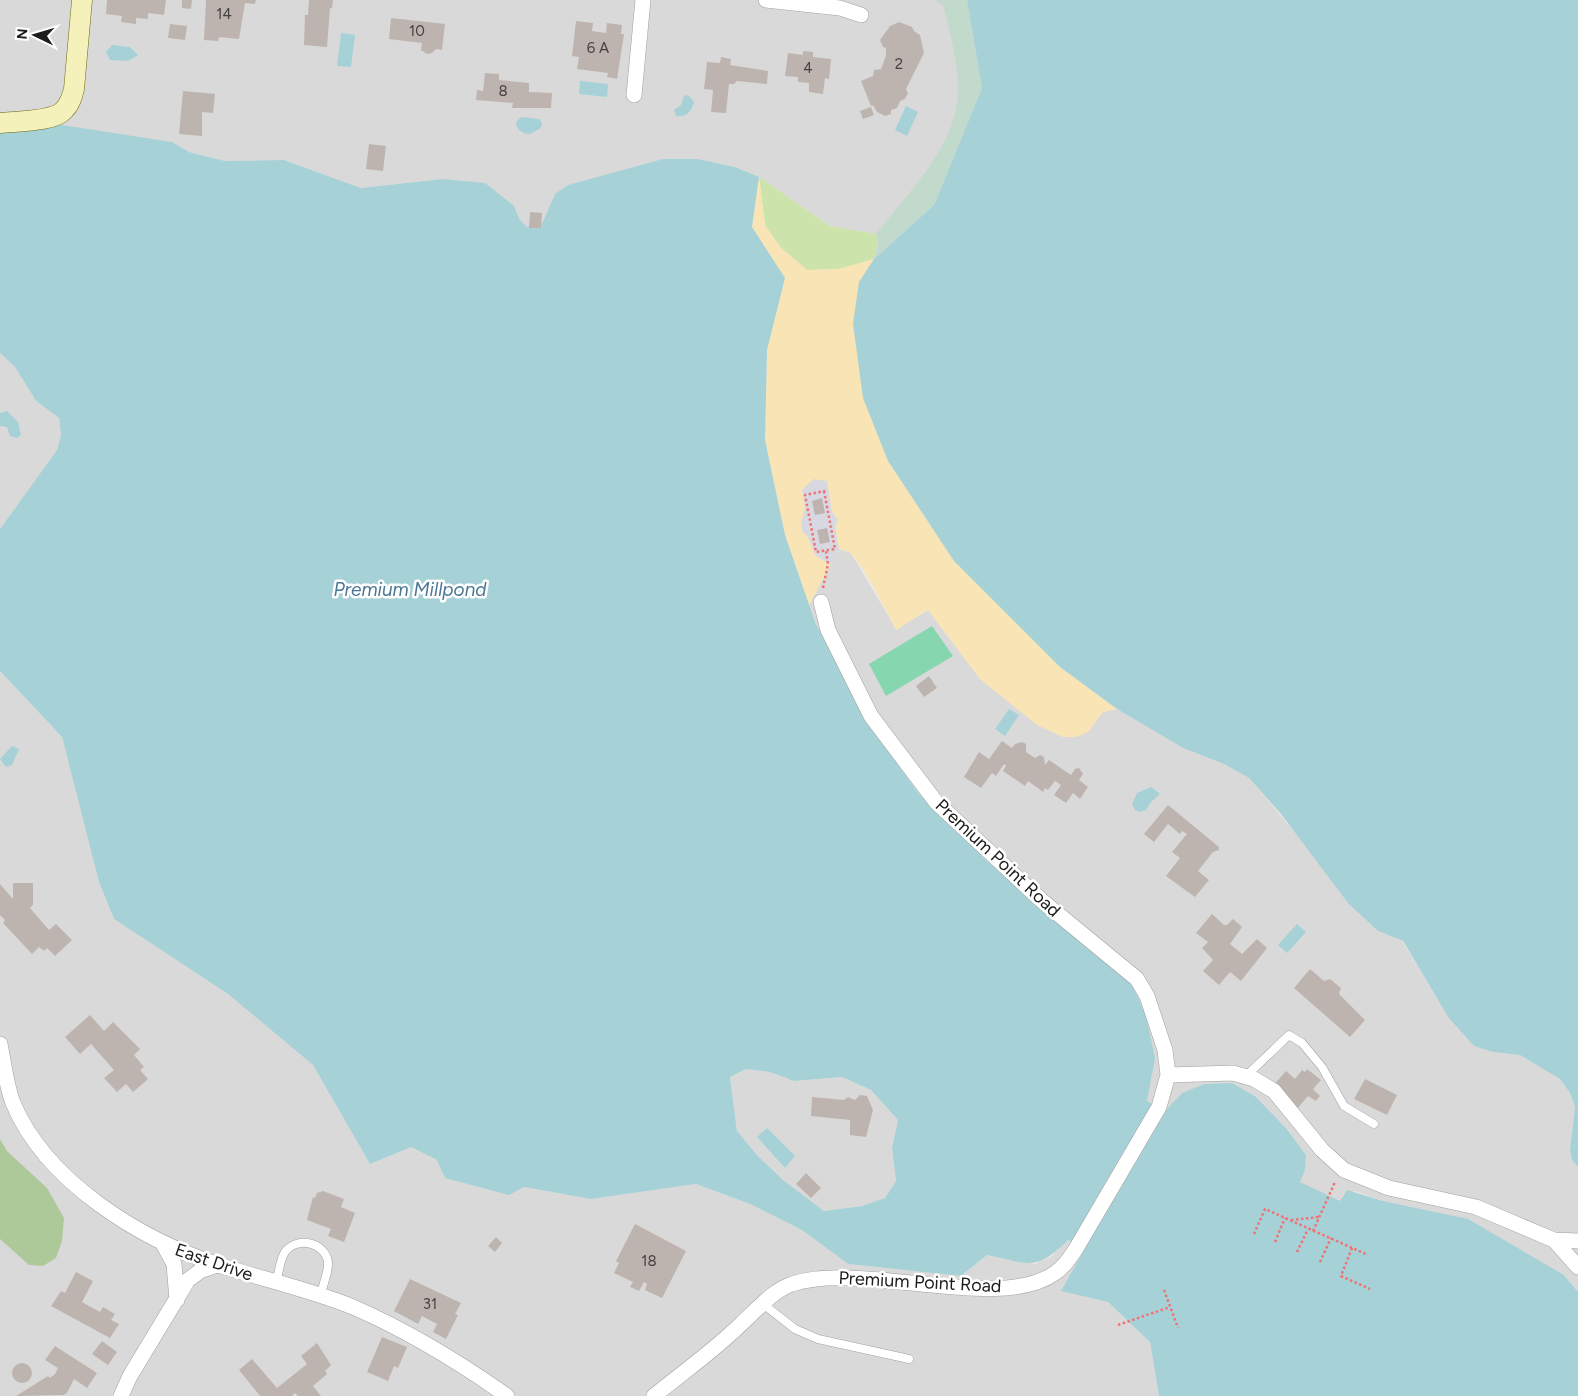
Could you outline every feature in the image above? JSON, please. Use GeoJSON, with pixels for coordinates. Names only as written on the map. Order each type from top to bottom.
{"type":"FeatureCollection","features":[{"type":"Feature","properties":{"kind":"street"},"geometry":{"type":"LineString","coordinates":[[0,123],[53,117],[64,112],[70,102],[74,89],[82,0]]}},
{"type":"Feature","properties":{"kind":"street"},"geometry":{"type":"LineString","coordinates":[[634,95],[643,0]]}},
{"type":"Feature","properties":{"kind":"street"},"geometry":{"type":"LineString","coordinates":[[766,0],[840,8],[861,15]]}},
{"type":"Feature","properties":{"kind":"street","name":"Premium Point Road"},"geometry":{"type":"LineString","coordinates":[[654,1396],[742,1324],[780,1288],[818,1278],[890,1280],[981,1288],[1017,1286],[1054,1274],[1066,1264],[1077,1247],[1159,1107],[1168,1075],[1159,1027],[1137,979],[1041,900],[936,802],[871,716],[828,630],[821,602]]}},
{"type":"Feature","properties":{"kind":"street","name":"East Drive"},"geometry":{"type":"LineString","coordinates":[[0,1044],[13,1102],[28,1133],[90,1198],[163,1244],[217,1265],[352,1307],[443,1353],[507,1396]]}},
{"type":"Feature","properties":{"kind":"street"},"geometry":{"type":"LineString","coordinates":[[1168,1075],[1234,1073],[1246,1076],[1274,1091],[1322,1150],[1342,1168],[1366,1180],[1389,1188],[1476,1207],[1554,1240],[1578,1241]]}},
{"type":"Feature","properties":{"kind":"street"},"geometry":{"type":"LineString","coordinates":[[1554,1240],[1578,1267]]}},
{"type":"Feature","properties":{"kind":"street"},"geometry":{"type":"LineString","coordinates":[[163,1244],[174,1264],[177,1302]]}},
{"type":"Feature","properties":{"kind":"street"},"geometry":{"type":"LineString","coordinates":[[121,1396],[130,1376],[177,1302],[188,1280],[200,1271],[217,1265]]}},
{"type":"Feature","properties":{"kind":"lane"},"geometry":{"type":"LineString","coordinates":[[1246,1076],[1289,1035],[1302,1043],[1322,1067],[1344,1106],[1374,1124]]}},
{"type":"Feature","properties":{"kind":"lane"},"geometry":{"type":"LineString","coordinates":[[276,1282],[284,1253],[292,1245],[300,1242],[315,1245],[326,1255],[328,1264],[320,1297]]}},
{"type":"Feature","properties":{"kind":"lane"},"geometry":{"type":"LineString","coordinates":[[763,1304],[795,1329],[818,1339],[909,1359]]}},
{"type":"Feature","properties":{"kind":"path"},"geometry":{"type":"LineString","coordinates":[[824,491],[835,549],[826,551],[816,552],[805,495],[824,491]]}},
{"type":"Feature","properties":{"kind":"path"},"geometry":{"type":"LineString","coordinates":[[821,602],[828,564],[826,551]]}},
{"type":"Feature","properties":{"kind":"path"},"geometry":{"type":"LineString","coordinates":[[1313,1231],[1342,1168]]}},
{"type":"Feature","properties":{"kind":"path"},"geometry":{"type":"LineString","coordinates":[[1254,1234],[1265,1209],[1368,1255]]}},
{"type":"Feature","properties":{"kind":"path"},"geometry":{"type":"LineString","coordinates":[[1287,1219],[1319,1217]]}},
{"type":"Feature","properties":{"kind":"path"},"geometry":{"type":"LineString","coordinates":[[1275,1242],[1287,1219]]}},
{"type":"Feature","properties":{"kind":"path"},"geometry":{"type":"LineString","coordinates":[[1297,1252],[1308,1228]]}},
{"type":"Feature","properties":{"kind":"path"},"geometry":{"type":"LineString","coordinates":[[1320,1262],[1331,1238]]}},
{"type":"Feature","properties":{"kind":"path"},"geometry":{"type":"LineString","coordinates":[[1352,1248],[1341,1276],[1370,1288]]}},
{"type":"Feature","properties":{"kind":"path"},"geometry":{"type":"LineString","coordinates":[[1164,1290],[1178,1328]]}},
{"type":"Feature","properties":{"kind":"path"},"geometry":{"type":"LineString","coordinates":[[1118,1325],[1170,1306]]}},
{"type":"Feature","properties":{"kind":"shaded area"},"geometry":{"type":"Polygon","coordinates":[[[0,0],[967,0],[982,88],[898,238],[830,226],[759,177],[735,167],[698,159],[663,159],[555,194],[540,228],[527,227],[520,220],[514,206],[442,179],[361,188],[284,160],[225,161],[189,152],[172,142],[0,130],[0,0]]]}},
{"type":"Feature","properties":{"kind":"shaded area"},"geometry":{"type":"Polygon","coordinates":[[[0,353],[15,367],[36,401],[59,418],[61,435],[57,450],[0,529],[0,353]]]}},
{"type":"Feature","properties":{"kind":"shaded area"},"geometry":{"type":"Polygon","coordinates":[[[814,479],[827,481],[832,512],[838,520],[835,527],[839,549],[830,565],[815,555],[808,537],[802,531],[801,523],[805,508],[802,490],[814,479]]]}},
{"type":"Feature","properties":{"kind":"shaded area"},"geometry":{"type":"Polygon","coordinates":[[[839,549],[851,553],[896,629],[928,610],[980,679],[1088,732],[1103,712],[1117,709],[1183,748],[1224,764],[1249,778],[1378,931],[1402,941],[1448,1017],[1493,1052],[1520,1055],[1560,1079],[1570,1093],[1575,1107],[1570,1150],[1572,1160],[1578,1167],[1578,1292],[1564,1275],[1383,1201],[1355,1191],[1343,1195],[1340,1202],[1299,1182],[1305,1170],[1306,1155],[1286,1128],[1256,1097],[1182,1093],[1165,1111],[1147,1101],[987,861],[919,794],[869,725],[815,622],[809,605],[839,549]]]}},
{"type":"Feature","properties":{"kind":"shaded area"},"geometry":{"type":"Polygon","coordinates":[[[0,671],[62,737],[99,882],[114,919],[228,994],[313,1065],[370,1164],[411,1147],[437,1160],[524,1187],[591,1199],[696,1184],[750,1204],[802,1230],[848,1264],[961,1276],[987,1255],[1035,1264],[1052,1256],[1067,1240],[1084,1249],[1062,1291],[1108,1302],[1150,1342],[1159,1396],[0,1396],[0,671]]]}},
{"type":"Feature","properties":{"kind":"shaded area"},"geometry":{"type":"Polygon","coordinates":[[[746,1069],[770,1072],[794,1081],[842,1077],[871,1090],[898,1120],[892,1148],[896,1181],[885,1198],[862,1206],[824,1211],[783,1180],[757,1155],[737,1131],[730,1077],[746,1069]]]}},
{"type":"Feature","properties":{"kind":"green space"},"geometry":{"type":"Polygon","coordinates":[[[935,0],[967,0],[982,88],[934,205],[874,259],[878,243],[876,234],[930,166],[953,121],[958,92],[956,63],[943,5],[935,0]]]}},
{"type":"Feature","properties":{"kind":"green space"},"geometry":{"type":"Polygon","coordinates":[[[759,177],[830,226],[876,234],[878,243],[874,259],[839,269],[807,270],[780,247],[765,225],[759,177]]]}},
{"type":"Feature","properties":{"kind":"green space"},"geometry":{"type":"Polygon","coordinates":[[[932,626],[953,656],[886,696],[869,664],[932,626]]]}},
{"type":"Feature","properties":{"kind":"green space"},"geometry":{"type":"Polygon","coordinates":[[[0,1139],[7,1151],[47,1188],[64,1218],[62,1241],[56,1258],[43,1266],[29,1265],[0,1239],[0,1139]]]}},
{"type":"Feature","properties":{"kind":"sand"},"geometry":{"type":"Polygon","coordinates":[[[759,177],[765,225],[780,247],[807,270],[839,269],[874,259],[859,282],[888,461],[954,561],[1060,667],[1117,709],[1103,712],[1088,732],[1076,737],[1063,737],[1037,725],[980,679],[928,610],[896,630],[868,577],[848,551],[839,549],[809,605],[785,535],[765,440],[767,350],[785,278],[752,227],[759,177]]]}},
{"type":"Feature","properties":{"kind":"water"},"geometry":{"type":"Polygon","coordinates":[[[967,0],[1578,0],[1578,1167],[1572,1160],[1570,1150],[1575,1107],[1570,1093],[1560,1079],[1520,1055],[1493,1052],[1474,1046],[1448,1017],[1403,941],[1378,931],[1348,903],[1281,814],[1249,778],[1224,764],[1183,748],[1117,709],[1060,667],[954,561],[888,461],[863,398],[853,324],[859,282],[874,259],[934,205],[982,88],[967,0]]]}},
{"type":"Feature","properties":{"kind":"water"},"geometry":{"type":"Polygon","coordinates":[[[341,33],[355,35],[351,67],[337,66],[341,33]]]}},
{"type":"Feature","properties":{"kind":"water"},"geometry":{"type":"Polygon","coordinates":[[[112,45],[130,47],[138,55],[128,61],[110,60],[106,52],[112,45]]]}},
{"type":"Feature","properties":{"kind":"water"},"geometry":{"type":"Polygon","coordinates":[[[580,81],[608,84],[607,97],[579,94],[580,81]]]}},
{"type":"Feature","properties":{"kind":"water"},"geometry":{"type":"Polygon","coordinates":[[[688,95],[694,102],[692,108],[686,115],[676,116],[674,110],[681,105],[684,96],[688,95]]]}},
{"type":"Feature","properties":{"kind":"water"},"geometry":{"type":"Polygon","coordinates":[[[906,106],[918,112],[907,136],[895,130],[906,106]]]}},
{"type":"Feature","properties":{"kind":"water"},"geometry":{"type":"Polygon","coordinates":[[[521,117],[539,119],[542,123],[541,128],[530,134],[522,132],[517,127],[516,122],[521,117]]]}},
{"type":"Feature","properties":{"kind":"water","name":"Premium Millpond"},"geometry":{"type":"Polygon","coordinates":[[[55,124],[172,142],[189,152],[225,161],[284,160],[361,188],[442,179],[485,183],[514,206],[520,220],[527,227],[540,228],[555,194],[568,185],[663,159],[698,159],[735,167],[759,177],[752,227],[785,278],[767,350],[765,440],[785,535],[815,622],[869,725],[919,794],[987,861],[1132,984],[1146,1016],[1155,1058],[1147,1101],[1165,1111],[1182,1093],[1205,1084],[1232,1083],[1256,1097],[1286,1128],[1306,1155],[1305,1170],[1300,1182],[1340,1201],[1347,1190],[1383,1201],[1468,1219],[1564,1275],[1578,1292],[1578,1396],[1159,1396],[1150,1342],[1108,1302],[1061,1291],[1084,1250],[1068,1240],[1047,1257],[1031,1263],[987,1255],[961,1276],[848,1264],[802,1230],[750,1204],[696,1184],[591,1199],[524,1187],[509,1195],[445,1178],[437,1160],[411,1147],[370,1164],[313,1065],[228,994],[114,919],[99,882],[62,737],[0,671],[0,529],[57,450],[61,435],[59,418],[36,401],[15,367],[0,353],[0,130],[55,124]],[[746,1069],[730,1077],[737,1131],[757,1155],[783,1180],[824,1211],[862,1206],[885,1198],[896,1181],[892,1148],[898,1120],[871,1090],[842,1077],[794,1081],[770,1072],[746,1069]]]}},
{"type":"Feature","properties":{"kind":"water"},"geometry":{"type":"Polygon","coordinates":[[[7,411],[18,422],[21,435],[17,438],[10,436],[7,427],[0,426],[0,413],[7,411]]]}},
{"type":"Feature","properties":{"kind":"water"},"geometry":{"type":"Polygon","coordinates":[[[1009,709],[1019,715],[1005,736],[995,729],[1009,709]]]}},
{"type":"Feature","properties":{"kind":"water"},"geometry":{"type":"Polygon","coordinates":[[[12,746],[19,749],[12,765],[6,767],[0,759],[12,746]]]}},
{"type":"Feature","properties":{"kind":"water"},"geometry":{"type":"Polygon","coordinates":[[[1151,787],[1160,794],[1151,802],[1146,810],[1140,812],[1135,810],[1132,804],[1137,793],[1151,787]]]}},
{"type":"Feature","properties":{"kind":"water"},"geometry":{"type":"Polygon","coordinates":[[[1297,924],[1306,932],[1287,953],[1278,945],[1297,924]]]}},
{"type":"Feature","properties":{"kind":"water"},"geometry":{"type":"Polygon","coordinates":[[[767,1128],[795,1156],[785,1168],[757,1137],[767,1128]]]}},
{"type":"Feature","properties":{"kind":"building"},"geometry":{"type":"Polygon","coordinates":[[[107,0],[166,0],[164,15],[148,13],[148,19],[136,18],[136,24],[121,22],[122,16],[106,14],[107,0]]]}},
{"type":"Feature","properties":{"kind":"building"},"geometry":{"type":"Polygon","coordinates":[[[182,0],[192,0],[191,9],[182,8],[182,0]]]}},
{"type":"Feature","properties":{"kind":"building"},"geometry":{"type":"Polygon","coordinates":[[[206,0],[256,0],[255,4],[245,3],[239,39],[219,37],[218,41],[204,40],[206,0]]]}},
{"type":"Feature","properties":{"kind":"building"},"geometry":{"type":"Polygon","coordinates":[[[309,0],[333,0],[332,8],[330,8],[327,47],[304,45],[305,15],[308,15],[309,0]]]}},
{"type":"Feature","properties":{"kind":"building"},"geometry":{"type":"Polygon","coordinates":[[[391,18],[445,24],[442,50],[436,49],[432,53],[427,54],[421,50],[422,43],[389,39],[391,18]]]}},
{"type":"Feature","properties":{"kind":"building"},"geometry":{"type":"Polygon","coordinates":[[[576,21],[593,23],[592,31],[606,33],[607,23],[622,25],[621,34],[624,34],[617,79],[607,77],[608,73],[577,69],[579,57],[572,56],[576,21]]]}},
{"type":"Feature","properties":{"kind":"building"},"geometry":{"type":"Polygon","coordinates":[[[899,22],[912,27],[920,35],[924,53],[906,89],[908,93],[905,99],[900,101],[897,108],[891,110],[891,114],[885,116],[877,112],[873,105],[871,106],[861,81],[873,76],[874,70],[881,69],[886,56],[886,48],[883,47],[880,40],[890,26],[899,22]]]}},
{"type":"Feature","properties":{"kind":"building"},"geometry":{"type":"Polygon","coordinates":[[[170,24],[187,26],[185,40],[168,38],[170,24]]]}},
{"type":"Feature","properties":{"kind":"building"},"geometry":{"type":"Polygon","coordinates":[[[803,51],[813,52],[813,57],[831,59],[829,79],[825,78],[823,94],[809,92],[809,83],[798,82],[798,77],[785,76],[788,53],[803,55],[803,51]]]}},
{"type":"Feature","properties":{"kind":"building"},"geometry":{"type":"Polygon","coordinates":[[[721,57],[731,59],[730,65],[768,71],[767,84],[737,81],[734,84],[729,84],[726,113],[711,112],[713,90],[704,89],[707,62],[720,63],[721,57]]]}},
{"type":"Feature","properties":{"kind":"building"},"geometry":{"type":"Polygon","coordinates":[[[485,73],[499,74],[499,80],[529,83],[529,92],[552,93],[551,108],[512,108],[513,103],[476,100],[477,90],[483,91],[485,73]]]}},
{"type":"Feature","properties":{"kind":"building"},"geometry":{"type":"Polygon","coordinates":[[[183,91],[215,94],[213,113],[202,112],[202,136],[179,134],[183,91]]]}},
{"type":"Feature","properties":{"kind":"building"},"geometry":{"type":"Polygon","coordinates":[[[871,107],[874,115],[863,119],[860,111],[871,107]]]}},
{"type":"Feature","properties":{"kind":"building"},"geometry":{"type":"Polygon","coordinates":[[[369,144],[386,146],[383,171],[366,169],[369,144]]]}},
{"type":"Feature","properties":{"kind":"building"},"geometry":{"type":"Polygon","coordinates":[[[530,212],[542,213],[541,228],[529,228],[530,212]]]}},
{"type":"Feature","properties":{"kind":"building"},"geometry":{"type":"Polygon","coordinates":[[[822,498],[825,513],[815,515],[812,501],[822,498]]]}},
{"type":"Feature","properties":{"kind":"building"},"geometry":{"type":"Polygon","coordinates":[[[827,528],[830,542],[820,544],[817,530],[827,528]]]}},
{"type":"Feature","properties":{"kind":"building"},"geometry":{"type":"Polygon","coordinates":[[[929,676],[937,688],[924,697],[916,686],[929,676]]]}},
{"type":"Feature","properties":{"kind":"building"},"geometry":{"type":"Polygon","coordinates":[[[1002,741],[1012,748],[1015,744],[1022,742],[1026,744],[1026,752],[1035,758],[1040,755],[1044,757],[1045,765],[1049,760],[1071,775],[1075,769],[1079,768],[1083,774],[1079,780],[1088,787],[1080,799],[1073,793],[1066,803],[1054,795],[1061,785],[1055,781],[1048,790],[1045,788],[1043,792],[1028,781],[1025,786],[1003,771],[1006,766],[1004,764],[996,776],[992,773],[981,788],[964,777],[979,752],[989,759],[1002,741]]]}},
{"type":"Feature","properties":{"kind":"building"},"geometry":{"type":"Polygon","coordinates":[[[1168,805],[1219,847],[1219,850],[1213,852],[1198,871],[1209,880],[1195,897],[1166,876],[1180,858],[1172,852],[1187,834],[1182,831],[1180,834],[1168,824],[1154,842],[1144,834],[1168,805]]]}},
{"type":"Feature","properties":{"kind":"building"},"geometry":{"type":"Polygon","coordinates":[[[13,883],[33,883],[33,905],[30,908],[49,930],[56,924],[72,940],[55,956],[47,948],[44,951],[39,947],[32,954],[3,923],[5,920],[0,915],[0,884],[13,899],[13,883]]]}},
{"type":"Feature","properties":{"kind":"building"},"geometry":{"type":"Polygon","coordinates":[[[1212,914],[1224,925],[1227,925],[1233,919],[1242,927],[1230,944],[1242,954],[1257,939],[1267,948],[1241,981],[1230,972],[1219,985],[1203,971],[1213,960],[1202,948],[1208,942],[1196,933],[1212,914]]]}},
{"type":"Feature","properties":{"kind":"building"},"geometry":{"type":"Polygon","coordinates":[[[1310,969],[1324,981],[1330,979],[1341,988],[1339,994],[1365,1020],[1350,1037],[1294,988],[1310,969]]]}},
{"type":"Feature","properties":{"kind":"building"},"geometry":{"type":"Polygon","coordinates":[[[90,1015],[104,1031],[113,1022],[140,1049],[134,1055],[144,1067],[140,1070],[148,1079],[133,1092],[126,1084],[117,1092],[104,1078],[114,1070],[91,1044],[80,1054],[65,1037],[90,1015]]]}},
{"type":"Feature","properties":{"kind":"building"},"geometry":{"type":"Polygon","coordinates":[[[1307,1069],[1321,1080],[1313,1089],[1320,1096],[1316,1101],[1308,1096],[1297,1109],[1272,1087],[1286,1071],[1295,1079],[1302,1070],[1305,1072],[1307,1069]]]}},
{"type":"Feature","properties":{"kind":"building"},"geometry":{"type":"Polygon","coordinates":[[[1365,1079],[1397,1095],[1387,1115],[1354,1099],[1365,1079]]]}},
{"type":"Feature","properties":{"kind":"building"},"geometry":{"type":"Polygon","coordinates":[[[860,1095],[867,1096],[873,1110],[866,1137],[850,1135],[850,1120],[811,1116],[812,1097],[844,1100],[848,1097],[855,1100],[860,1095]]]}},
{"type":"Feature","properties":{"kind":"building"},"geometry":{"type":"Polygon","coordinates":[[[806,1173],[821,1188],[811,1198],[796,1184],[806,1173]]]}},
{"type":"Feature","properties":{"kind":"building"},"geometry":{"type":"Polygon","coordinates":[[[323,1191],[344,1199],[341,1207],[355,1213],[344,1242],[328,1236],[331,1229],[307,1220],[313,1197],[315,1198],[317,1193],[323,1191]]]}},
{"type":"Feature","properties":{"kind":"building"},"geometry":{"type":"Polygon","coordinates":[[[635,1224],[686,1251],[662,1298],[645,1290],[647,1284],[644,1282],[639,1291],[630,1287],[633,1282],[614,1273],[619,1263],[616,1261],[635,1224]]]}},
{"type":"Feature","properties":{"kind":"building"},"geometry":{"type":"Polygon","coordinates":[[[496,1237],[502,1243],[495,1252],[488,1246],[496,1237]]]}},
{"type":"Feature","properties":{"kind":"building"},"geometry":{"type":"Polygon","coordinates":[[[76,1272],[93,1281],[82,1302],[100,1312],[103,1307],[115,1314],[111,1320],[119,1324],[110,1338],[51,1306],[61,1291],[65,1293],[76,1272]]]}},
{"type":"Feature","properties":{"kind":"building"},"geometry":{"type":"Polygon","coordinates":[[[410,1279],[461,1303],[455,1314],[458,1315],[446,1339],[433,1332],[437,1324],[422,1316],[418,1324],[394,1311],[410,1279]]]}},
{"type":"Feature","properties":{"kind":"building"},"geometry":{"type":"Polygon","coordinates":[[[382,1337],[407,1347],[398,1368],[394,1366],[388,1381],[367,1372],[382,1337]]]}},
{"type":"Feature","properties":{"kind":"building"},"geometry":{"type":"Polygon","coordinates":[[[102,1341],[117,1352],[108,1365],[92,1354],[102,1341]]]}},
{"type":"Feature","properties":{"kind":"building"},"geometry":{"type":"Polygon","coordinates":[[[317,1343],[331,1365],[325,1371],[327,1374],[313,1386],[321,1396],[298,1396],[295,1393],[292,1396],[260,1396],[239,1370],[252,1359],[277,1388],[307,1364],[301,1356],[317,1343]]]}},
{"type":"Feature","properties":{"kind":"building"},"geometry":{"type":"Polygon","coordinates":[[[55,1346],[97,1373],[87,1388],[74,1379],[67,1393],[63,1395],[16,1396],[48,1376],[50,1378],[55,1374],[58,1368],[45,1360],[55,1346]]]}},
{"type":"Feature","properties":{"kind":"building"},"geometry":{"type":"Polygon","coordinates":[[[22,1363],[29,1366],[32,1373],[29,1380],[22,1383],[15,1380],[12,1373],[15,1366],[22,1363]]]}}]}
